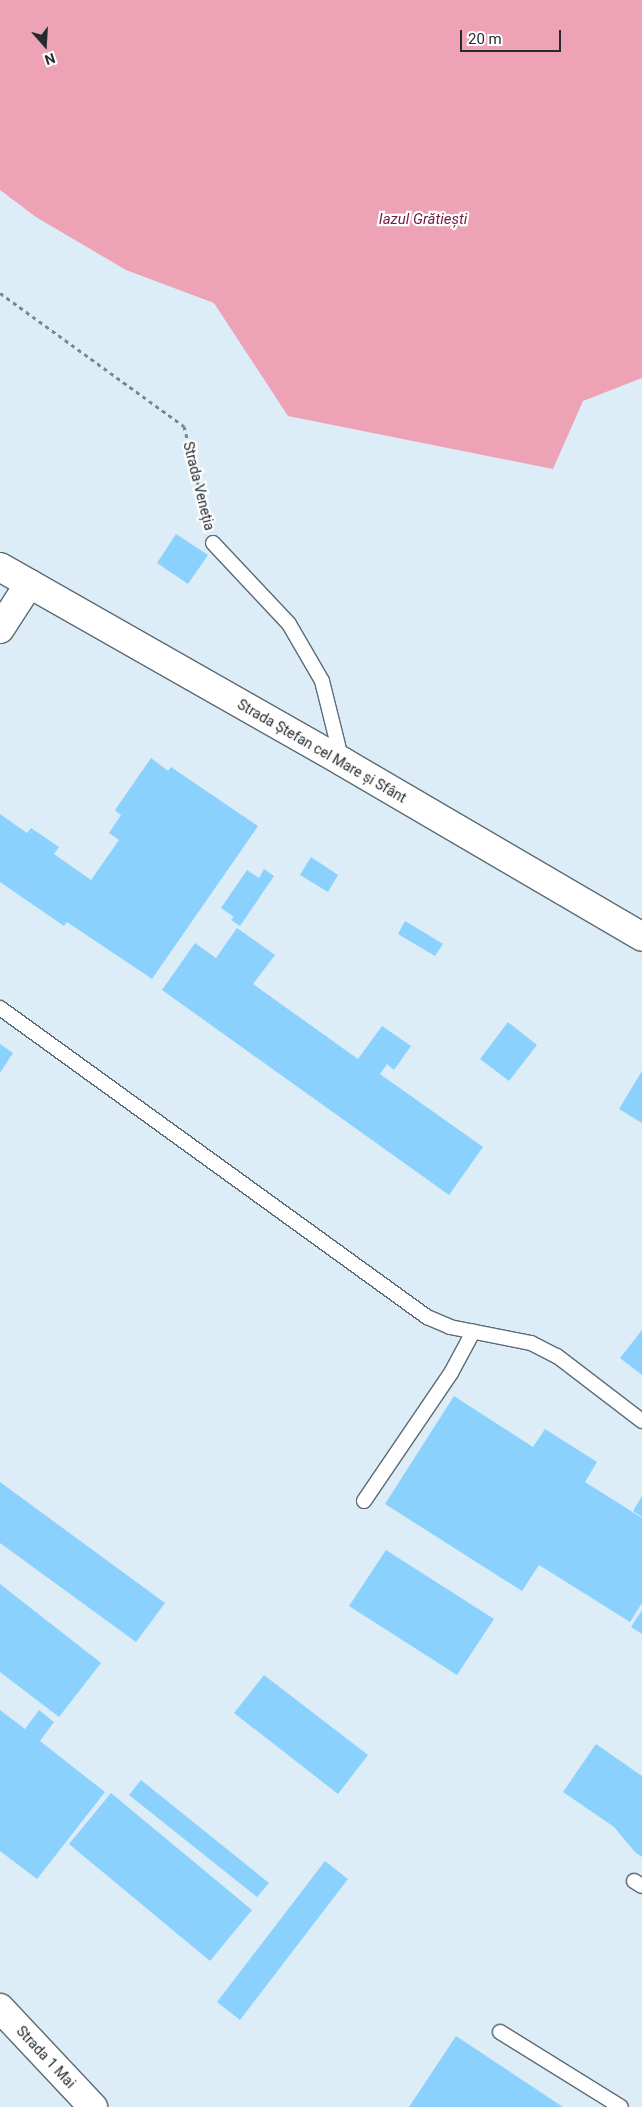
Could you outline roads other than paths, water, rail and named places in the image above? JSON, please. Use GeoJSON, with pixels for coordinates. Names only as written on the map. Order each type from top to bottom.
{"type":"FeatureCollection","features":[{"type":"Feature","properties":{"kind":"street","name":"Strada Ștefan cel Mare și Sfânt"},"geometry":{"type":"LineString","coordinates":[[0,567],[342,762],[642,937]]}},
{"type":"Feature","properties":{"kind":"street"},"geometry":{"type":"LineString","coordinates":[[0,629],[29,584]]}},
{"type":"Feature","properties":{"kind":"street","name":"Strada 1 Mai"},"geometry":{"type":"LineString","coordinates":[[0,2008],[93,2107]]}},
{"type":"Feature","properties":{"kind":"lane","name":"Strada Veneția"},"geometry":{"type":"LineString","coordinates":[[213,544],[288,624],[313,665],[322,681],[342,762]]}},
{"type":"Feature","properties":{"kind":"lane"},"geometry":{"type":"LineString","coordinates":[[0,1008],[427,1317],[450,1327],[531,1343],[557,1356],[642,1421]]}},
{"type":"Feature","properties":{"kind":"lane"},"geometry":{"type":"LineString","coordinates":[[364,1502],[451,1373],[473,1332]]}},
{"type":"Feature","properties":{"kind":"lane"},"geometry":{"type":"LineString","coordinates":[[500,2032],[621,2107]]}},
{"type":"Feature","properties":{"kind":"water","name":"Iazul Grătiești"},"geometry":{"type":"Polygon","coordinates":[[[0,0],[642,0],[642,378],[583,401],[553,469],[288,416],[214,303],[126,270],[36,217],[0,190],[0,0]]]}}]}
